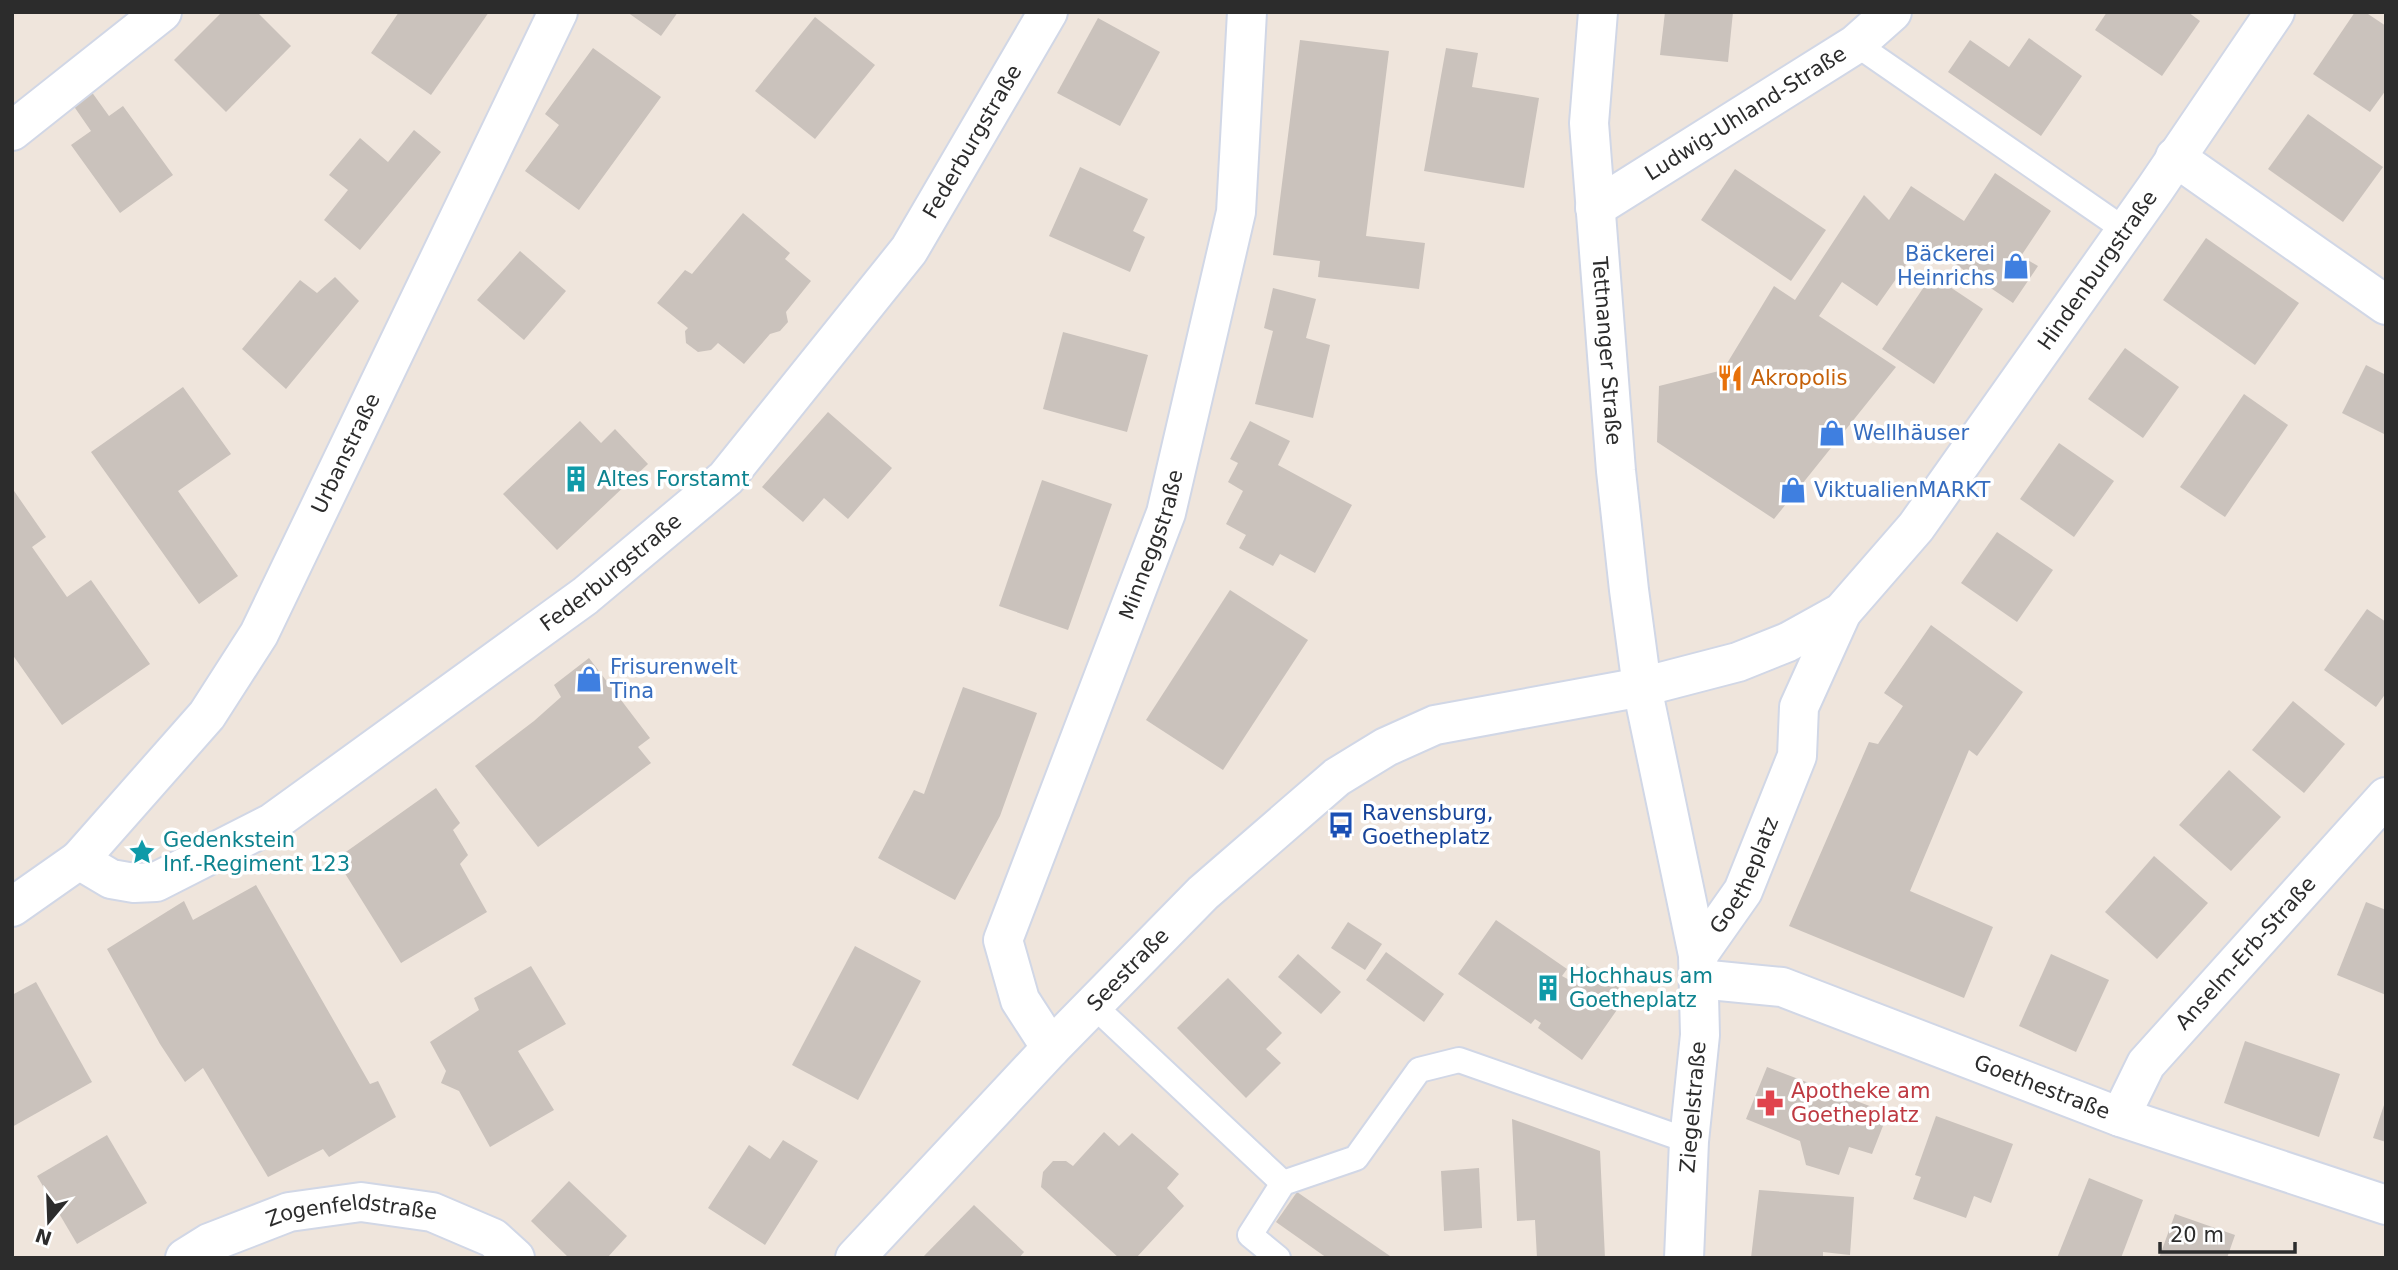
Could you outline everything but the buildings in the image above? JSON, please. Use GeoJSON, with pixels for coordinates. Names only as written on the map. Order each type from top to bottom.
{"type":"FeatureCollection","features":[{"type":"Feature","properties":{"kind":"street"},"geometry":{"type":"LineString","coordinates":[[12,131],[162,12]]}},
{"type":"Feature","properties":{"kind":"street","name":"Urbanstraße"},"geometry":{"type":"LineString","coordinates":[[79,860],[207,715],[259,634],[558,12]]}},
{"type":"Feature","properties":{"kind":"street","name":"Federburgstraße"},"geometry":{"type":"LineString","coordinates":[[79,860],[111,879],[134,884],[156,882],[272,823],[585,596],[726,478],[909,250],[1048,12]]}},
{"type":"Feature","properties":{"kind":"street","name":"Minneggstraße"},"geometry":{"type":"LineString","coordinates":[[1051,1048],[1020,1000],[1003,940],[1166,513],[1236,212],[1247,12]]}},
{"type":"Feature","properties":{"kind":"street","name":"Tettnanger Straße"},"geometry":{"type":"LineString","coordinates":[[1598,12],[1589,123],[1616,471],[1642,687]]}},
{"type":"Feature","properties":{"kind":"street","name":"Ludwig-Uhland-Straße"},"geometry":{"type":"LineString","coordinates":[[1595,208],[1856,44],[1892,12]]}},
{"type":"Feature","properties":{"kind":"street","name":"Hindenburgstraße"},"geometry":{"type":"LineString","coordinates":[[1916,527],[2275,12]]}},
{"type":"Feature","properties":{"kind":"street"},"geometry":{"type":"LineString","coordinates":[[2175,158],[2386,305]]}},
{"type":"Feature","properties":{"kind":"street","name":"Goetheplatz"},"geometry":{"type":"LineString","coordinates":[[1698,967],[1743,891],[1797,756],[1799,708],[1842,612],[1916,527]]}},
{"type":"Feature","properties":{"kind":"street","name":"Goetheplatz"},"geometry":{"type":"LineString","coordinates":[[1435,725],[1642,687],[1738,662],[1788,642],[1842,612]]}},
{"type":"Feature","properties":{"kind":"street","name":"Goetheplatz"},"geometry":{"type":"LineString","coordinates":[[1642,687],[1698,967]]}},
{"type":"Feature","properties":{"kind":"street","name":"Seestraße"},"geometry":{"type":"LineString","coordinates":[[855,1258],[1051,1048],[1203,892],[1337,777],[1386,747],[1435,725]]}},
{"type":"Feature","properties":{"kind":"street","name":"Anselm-Erb-Straße"},"geometry":{"type":"LineString","coordinates":[[2120,1117],[2146,1064],[2386,797]]}},
{"type":"Feature","properties":{"kind":"street"},"geometry":{"type":"LineString","coordinates":[[12,907],[79,860]]}},
{"type":"Feature","properties":{"kind":"street","name":"Goethestraße"},"geometry":{"type":"LineString","coordinates":[[1698,967],[1782,988],[2120,1117],[2386,1205]]}},
{"type":"Feature","properties":{"kind":"street","name":"Ziegelstraße"},"geometry":{"type":"LineString","coordinates":[[1684,1258],[1689,1141],[1700,1035],[1698,967]]}},
{"type":"Feature","properties":{"kind":"street","name":"Zogenfeldstraße"},"geometry":{"type":"LineString","coordinates":[[185,1258],[209,1243],[289,1212],[361,1202],[432,1212],[493,1238],[515,1258]]}},
{"type":"Feature","properties":{"kind":"lane"},"geometry":{"type":"LineString","coordinates":[[1856,44],[2124,230]]}},
{"type":"Feature","properties":{"kind":"lane"},"geometry":{"type":"LineString","coordinates":[[1093,1005],[1283,1183]]}},
{"type":"Feature","properties":{"kind":"lane"},"geometry":{"type":"LineString","coordinates":[[1278,1258],[1250,1235],[1283,1183],[1356,1158],[1419,1070],[1459,1060],[1689,1141]]}},
{"type":"Feature","properties":{"kind":"place","name":"Bäckerei Heinrichs"},"geometry":{"type":"Point","coordinates":[2016,266]}},
{"type":"Feature","properties":{"kind":"place","name":"Akropolis"},"geometry":{"type":"Point","coordinates":[1730,378]}},
{"type":"Feature","properties":{"kind":"place","name":"Wellhäuser"},"geometry":{"type":"Point","coordinates":[1832,433]}},
{"type":"Feature","properties":{"kind":"place","name":"Altes Forstamt"},"geometry":{"type":"Point","coordinates":[576,479]}},
{"type":"Feature","properties":{"kind":"place","name":"ViktualienMARKT"},"geometry":{"type":"Point","coordinates":[1793,490]}},
{"type":"Feature","properties":{"kind":"place","name":"Frisurenwelt Tina"},"geometry":{"type":"Point","coordinates":[589,679]}},
{"type":"Feature","properties":{"kind":"place","name":"Ravensburg, Goetheplatz"},"geometry":{"type":"Point","coordinates":[1341,825]}},
{"type":"Feature","properties":{"kind":"place","name":"Gedenkstein Inf.-Regiment 123"},"geometry":{"type":"Point","coordinates":[142,852]}},
{"type":"Feature","properties":{"kind":"place","name":"Hochhaus am Goetheplatz"},"geometry":{"type":"Point","coordinates":[1548,988]}},
{"type":"Feature","properties":{"kind":"place","name":"Apotheke am Goetheplatz"},"geometry":{"type":"Point","coordinates":[1770,1103]}}]}
